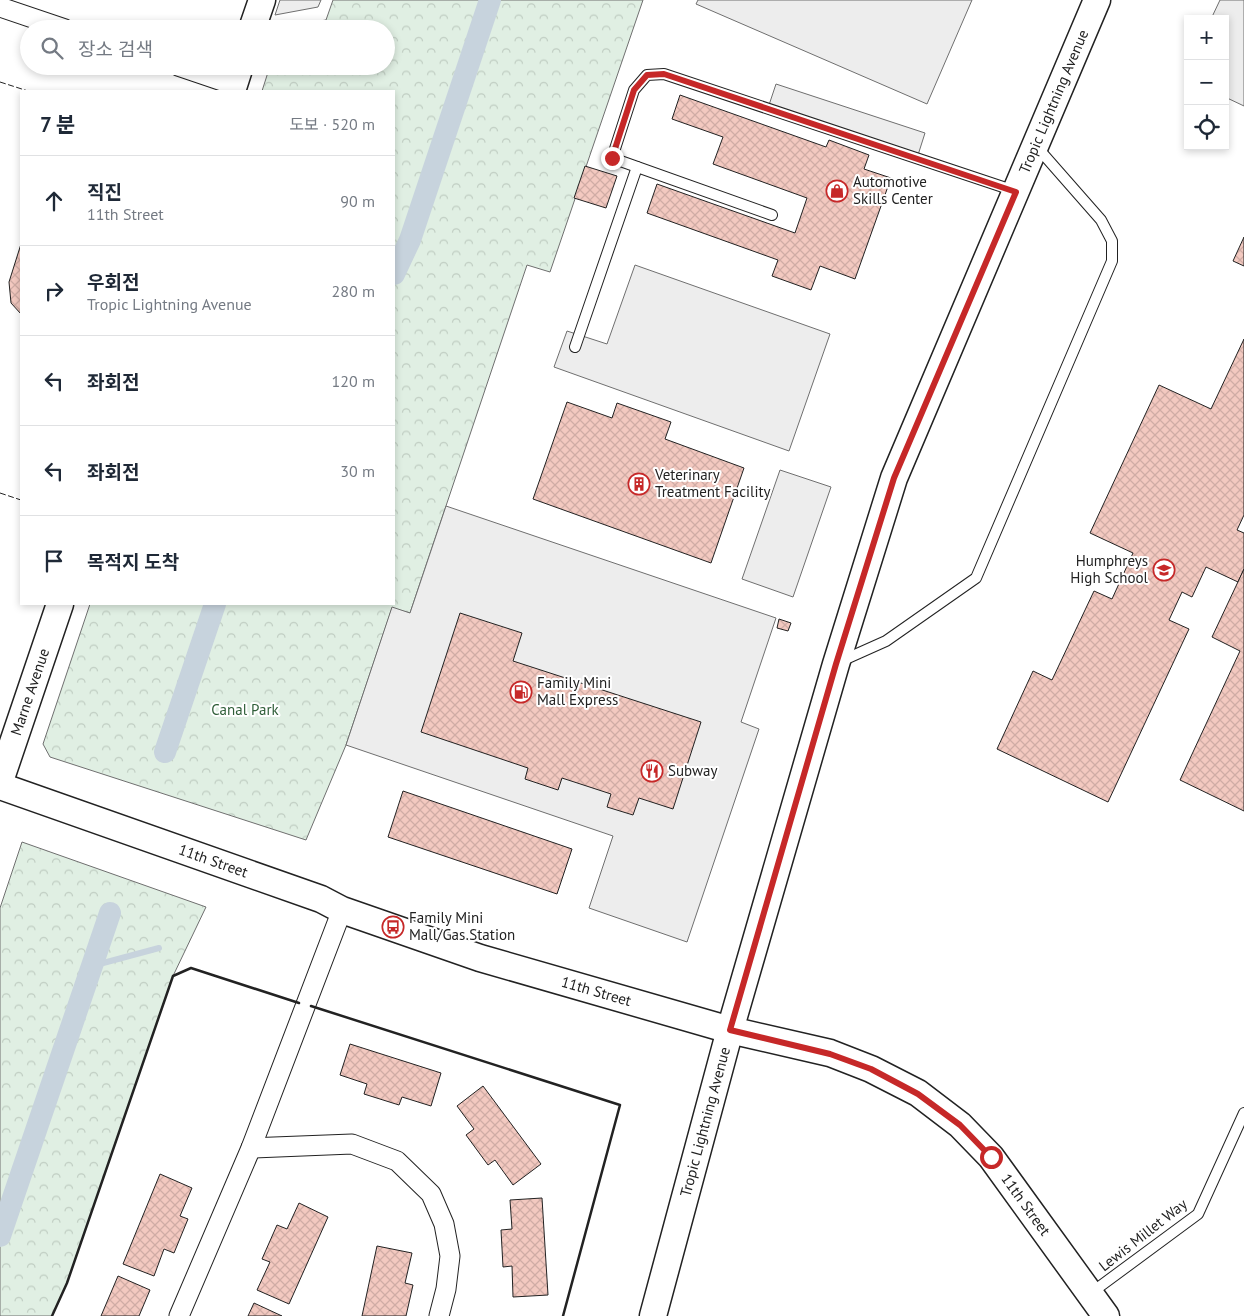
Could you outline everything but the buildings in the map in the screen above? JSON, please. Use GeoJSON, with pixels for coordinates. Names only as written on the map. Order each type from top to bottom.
{"type":"FeatureCollection","features":[{"type":"Feature","properties":{"kind":"main road"},"geometry":{"type":"LineString","coordinates":[[255,20],[262,0]]}},
{"type":"Feature","properties":{"kind":"main road","name":"Tropic Lightning Avenue"},"geometry":{"type":"LineString","coordinates":[[654,1316],[730,1030],[836,664],[894,478],[1097,0]]}},
{"type":"Feature","properties":{"kind":"main road","name":"Marne Avenue"},"geometry":{"type":"LineString","coordinates":[[0,781],[60,605]]}},
{"type":"Feature","properties":{"kind":"main road","name":"11th Street"},"geometry":{"type":"LineString","coordinates":[[0,786],[321,899],[342,910],[480,958],[730,1030],[830,1054],[871,1069],[918,1094],[960,1125],[991,1157],[1106,1316]]}},
{"type":"Feature","properties":{"kind":"street"},"geometry":{"type":"LineString","coordinates":[[0,7],[38,20]]}},
{"type":"Feature","properties":{"kind":"street"},"geometry":{"type":"LineString","coordinates":[[212,75],[235,81]]}},
{"type":"Feature","properties":{"kind":"street"},"geometry":{"type":"LineString","coordinates":[[179,1316],[251,1148],[342,910]]}},
{"type":"Feature","properties":{"kind":"street"},"geometry":{"type":"LineString","coordinates":[[251,1148],[352,1144],[397,1161],[430,1194],[444,1224],[450,1256],[446,1289],[439,1316]]}},
{"type":"Feature","properties":{"kind":"lane"},"geometry":{"type":"LineString","coordinates":[[772,215],[612,158],[634,90],[647,75],[664,74],[1016,192]]}},
{"type":"Feature","properties":{"kind":"lane"},"geometry":{"type":"LineString","coordinates":[[836,664],[886,641],[976,578],[1112,261],[1112,241],[1101,220],[1036,146]]}},
{"type":"Feature","properties":{"kind":"lane"},"geometry":{"type":"LineString","coordinates":[[575,347],[637,167]]}},
{"type":"Feature","properties":{"kind":"lane","name":"Lewis Millet Way"},"geometry":{"type":"LineString","coordinates":[[1091,1294],[1198,1214],[1244,1113]]}},
{"type":"Feature","properties":{"kind":"green space","name":"Canal Park"},"geometry":{"type":"Polygon","coordinates":[[[333,0],[643,0],[550,272],[527,265],[410,613],[392,608],[346,745],[306,840],[50,757],[43,744],[90,605],[395,605],[395,90],[262,90],[267,75],[395,75],[395,20],[326,20],[333,0]]]}},
{"type":"Feature","properties":{"kind":"green space"},"geometry":{"type":"Polygon","coordinates":[[[22,842],[206,907],[173,976],[67,1283],[52,1316],[0,1316],[0,908],[22,842]]]}},
{"type":"Feature","properties":{"kind":"shaded area"},"geometry":{"type":"Polygon","coordinates":[[[280,0],[321,0],[318,7],[275,15],[280,0]]]}},
{"type":"Feature","properties":{"kind":"shaded area"},"geometry":{"type":"Polygon","coordinates":[[[698,0],[972,0],[927,104],[696,4],[698,0]]]}},
{"type":"Feature","properties":{"kind":"shaded area"},"geometry":{"type":"Polygon","coordinates":[[[1220,0],[1244,0],[1244,106],[1229,99],[1229,15],[1213,15],[1220,0]]]}},
{"type":"Feature","properties":{"kind":"shaded area"},"geometry":{"type":"Polygon","coordinates":[[[776,84],[925,133],[918,155],[769,105],[776,84]]]}},
{"type":"Feature","properties":{"kind":"shaded area"},"geometry":{"type":"Polygon","coordinates":[[[635,265],[830,334],[789,451],[554,367],[567,331],[607,344],[635,265]]]}},
{"type":"Feature","properties":{"kind":"shaded area"},"geometry":{"type":"Polygon","coordinates":[[[780,470],[831,487],[793,597],[742,579],[780,470]]]}},
{"type":"Feature","properties":{"kind":"shaded area"},"geometry":{"type":"Polygon","coordinates":[[[446,506],[776,618],[741,722],[759,729],[687,942],[589,908],[613,836],[346,745],[392,607],[410,613],[446,506]]]}},
{"type":"Feature","properties":{"kind":"waterway"},"geometry":{"type":"LineString","coordinates":[[395,272],[410,240],[490,0]]}},
{"type":"Feature","properties":{"kind":"waterway"},"geometry":{"type":"LineString","coordinates":[[165,752],[215,605]]}},
{"type":"Feature","properties":{"kind":"waterway"},"geometry":{"type":"LineString","coordinates":[[0,1236],[110,913]]}},
{"type":"Feature","properties":{"kind":"waterway"},"geometry":{"type":"LineString","coordinates":[[92,966],[159,948]]}},
{"type":"Feature","properties":{"kind":"fence"},"geometry":{"type":"LineString","coordinates":[[0,82],[25,90]]}},
{"type":"Feature","properties":{"kind":"fence"},"geometry":{"type":"LineString","coordinates":[[0,493],[20,500]]}},
{"type":"Feature","properties":{"kind":"wall"},"geometry":{"type":"LineString","coordinates":[[52,1316],[67,1283],[173,976],[191,968],[299,1003]]}},
{"type":"Feature","properties":{"kind":"wall"},"geometry":{"type":"LineString","coordinates":[[311,1006],[620,1105],[563,1316]]}},
{"type":"Feature","properties":{"kind":"place","name":"Automotive Skills Center"},"geometry":{"type":"Point","coordinates":[837,191]}},
{"type":"Feature","properties":{"kind":"place","name":"Veterinary Treatment Facility"},"geometry":{"type":"Point","coordinates":[639,484]}},
{"type":"Feature","properties":{"kind":"place","name":"Humphreys High School"},"geometry":{"type":"Point","coordinates":[1164,570]}},
{"type":"Feature","properties":{"kind":"place","name":"Family Mini Mall Express"},"geometry":{"type":"Point","coordinates":[521,692]}},
{"type":"Feature","properties":{"kind":"place","name":"Subway"},"geometry":{"type":"Point","coordinates":[652,771]}},
{"type":"Feature","properties":{"kind":"place","name":"Family Mini Mall/Gas Station"},"geometry":{"type":"Point","coordinates":[393,927]}},
{"type":"Feature","properties":{"kind":"route"},"geometry":{"type":"LineString","coordinates":[[612,158],[634,90],[647,75],[664,74],[1016,192],[894,478],[836,664],[730,1030],[830,1054],[871,1069],[918,1094],[960,1125],[991,1157]]}}]}
